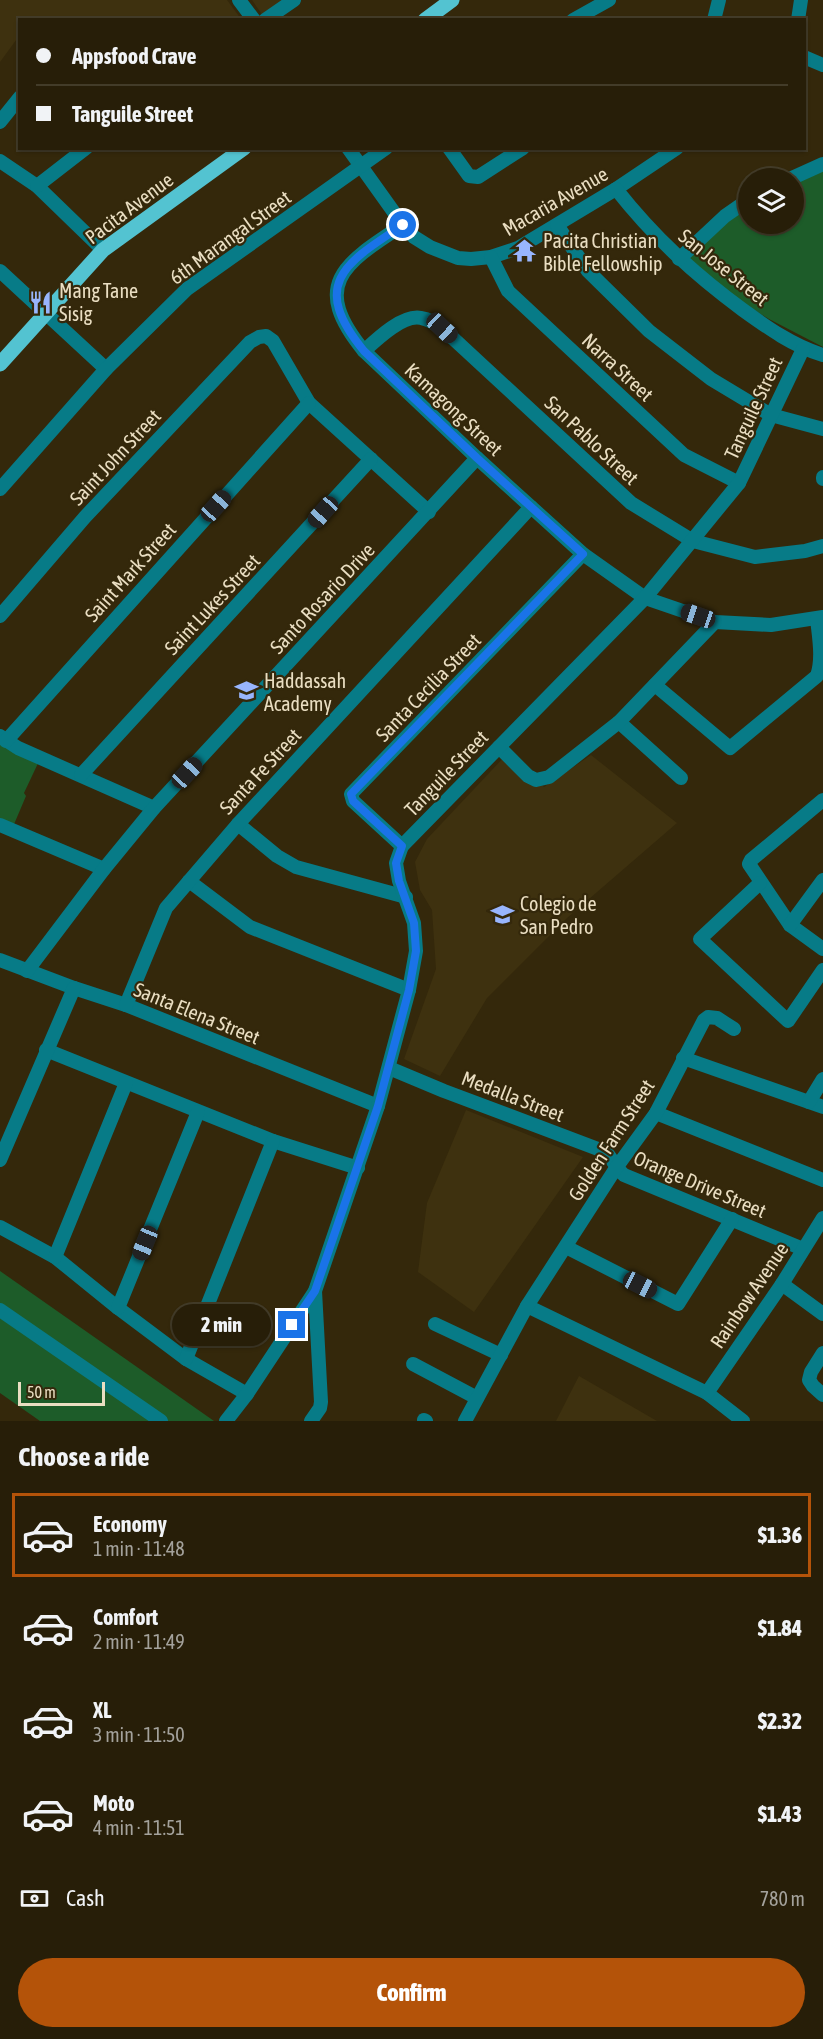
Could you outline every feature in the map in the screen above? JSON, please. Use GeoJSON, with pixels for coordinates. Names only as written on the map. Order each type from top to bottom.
{"type":"FeatureCollection","features":[{"type":"Feature","properties":{"kind":"main road"},"geometry":{"type":"LineString","coordinates":[[427,18],[452,0]]}},
{"type":"Feature","properties":{"kind":"main road","name":"Pacita Avenue"},"geometry":{"type":"LineString","coordinates":[[0,364],[103,250],[241,150]]}},
{"type":"Feature","properties":{"kind":"street"},"geometry":{"type":"LineString","coordinates":[[239,0],[252,18]]}},
{"type":"Feature","properties":{"kind":"street"},"geometry":{"type":"LineString","coordinates":[[268,18],[294,0]]}},
{"type":"Feature","properties":{"kind":"street"},"geometry":{"type":"LineString","coordinates":[[577,18],[609,0]]}},
{"type":"Feature","properties":{"kind":"street"},"geometry":{"type":"LineString","coordinates":[[715,18],[719,0]]}},
{"type":"Feature","properties":{"kind":"street"},"geometry":{"type":"LineString","coordinates":[[798,18],[801,0]]}},
{"type":"Feature","properties":{"kind":"street"},"geometry":{"type":"LineString","coordinates":[[806,58],[823,65]]}},
{"type":"Feature","properties":{"kind":"street"},"geometry":{"type":"LineString","coordinates":[[0,122],[18,100]]}},
{"type":"Feature","properties":{"kind":"street"},"geometry":{"type":"LineString","coordinates":[[37,186],[83,150]]}},
{"type":"Feature","properties":{"kind":"street","name":"Macaria Avenue"},"geometry":{"type":"LineString","coordinates":[[349,150],[414,237],[430,247],[458,258],[471,259],[491,257],[518,248],[616,189],[674,150]]}},
{"type":"Feature","properties":{"kind":"street","name":"6th Marangal Street"},"geometry":{"type":"LineString","coordinates":[[0,489],[106,369],[187,289],[383,150]]}},
{"type":"Feature","properties":{"kind":"street"},"geometry":{"type":"LineString","coordinates":[[450,150],[469,176],[478,177],[521,150]]}},
{"type":"Feature","properties":{"kind":"street"},"geometry":{"type":"LineString","coordinates":[[0,161],[37,186],[103,250]]}},
{"type":"Feature","properties":{"kind":"street"},"geometry":{"type":"LineString","coordinates":[[804,173],[823,164]]}},
{"type":"Feature","properties":{"kind":"street","name":"San Jose Street"},"geometry":{"type":"LineString","coordinates":[[616,189],[644,224],[704,281],[758,321],[803,349],[823,355]]}},
{"type":"Feature","properties":{"kind":"street"},"geometry":{"type":"LineString","coordinates":[[679,259],[738,207]]}},
{"type":"Feature","properties":{"kind":"street","name":"Kamagong Street"},"geometry":{"type":"LineString","coordinates":[[403,225],[364,250],[342,272],[336,292],[340,314],[364,351],[477,458],[583,554],[645,598],[715,622],[771,625],[820,618]]}},
{"type":"Feature","properties":{"kind":"street"},"geometry":{"type":"LineString","coordinates":[[557,225],[588,271],[649,331],[711,379],[771,415],[823,429]]}},
{"type":"Feature","properties":{"kind":"street","name":"Narra Street"},"geometry":{"type":"LineString","coordinates":[[491,257],[508,291],[684,455],[739,483]]}},
{"type":"Feature","properties":{"kind":"street"},"geometry":{"type":"LineString","coordinates":[[0,271],[106,369]]}},
{"type":"Feature","properties":{"kind":"street","name":"San Pablo Street"},"geometry":{"type":"LineString","coordinates":[[364,351],[399,322],[418,317],[431,321],[442,328],[631,503],[693,541],[755,557],[805,551],[823,546]]}},
{"type":"Feature","properties":{"kind":"street","name":"Saint John Street"},"geometry":{"type":"LineString","coordinates":[[0,616],[85,517],[242,350],[259,337],[266,336],[273,341],[309,403]]}},
{"type":"Feature","properties":{"kind":"street","name":"Tanguile Street"},"geometry":{"type":"LineString","coordinates":[[226,1421],[247,1394],[315,1291],[378,1106],[409,990],[416,951],[414,923],[399,881],[396,863],[402,846],[645,598],[693,541],[739,483],[803,349]]}},
{"type":"Feature","properties":{"kind":"street"},"geometry":{"type":"LineString","coordinates":[[309,403],[429,512]]}},
{"type":"Feature","properties":{"kind":"street","name":"Saint Mark Street"},"geometry":{"type":"LineString","coordinates":[[3,738],[309,403]]}},
{"type":"Feature","properties":{"kind":"street","name":"Santo Rosario Drive"},"geometry":{"type":"LineString","coordinates":[[27,971],[104,869],[154,808],[477,458]]}},
{"type":"Feature","properties":{"kind":"street","name":"Saint Lukes Street"},"geometry":{"type":"LineString","coordinates":[[81,775],[371,459]]}},
{"type":"Feature","properties":{"kind":"street","name":"Santa Fe Street"},"geometry":{"type":"LineString","coordinates":[[126,1005],[166,908],[238,824],[531,507]]}},
{"type":"Feature","properties":{"kind":"street","name":"Santa Cecilia Street"},"geometry":{"type":"LineString","coordinates":[[402,846],[353,801],[351,794],[583,554]]}},
{"type":"Feature","properties":{"kind":"street"},"geometry":{"type":"LineString","coordinates":[[655,685],[730,748],[817,676],[821,666],[820,618]]}},
{"type":"Feature","properties":{"kind":"street"},"geometry":{"type":"LineString","coordinates":[[499,747],[528,776],[536,780],[549,777],[619,722],[715,622]]}},
{"type":"Feature","properties":{"kind":"street"},"geometry":{"type":"LineString","coordinates":[[619,722],[681,777]]}},
{"type":"Feature","properties":{"kind":"street"},"geometry":{"type":"LineString","coordinates":[[3,738],[18,748],[154,808]]}},
{"type":"Feature","properties":{"kind":"street"},"geometry":{"type":"LineString","coordinates":[[823,800],[749,863],[760,883],[790,925],[823,949]]}},
{"type":"Feature","properties":{"kind":"street"},"geometry":{"type":"LineString","coordinates":[[238,824],[277,856],[296,867],[406,897]]}},
{"type":"Feature","properties":{"kind":"street"},"geometry":{"type":"LineString","coordinates":[[0,825],[104,869]]}},
{"type":"Feature","properties":{"kind":"street"},"geometry":{"type":"LineString","coordinates":[[790,925],[823,880]]}},
{"type":"Feature","properties":{"kind":"street"},"geometry":{"type":"LineString","coordinates":[[189,881],[250,927],[409,990]]}},
{"type":"Feature","properties":{"kind":"street"},"geometry":{"type":"LineString","coordinates":[[760,883],[700,939],[788,1021],[823,970]]}},
{"type":"Feature","properties":{"kind":"street","name":"Santa Elena Street"},"geometry":{"type":"LineString","coordinates":[[0,960],[126,1005],[378,1106]]}},
{"type":"Feature","properties":{"kind":"street"},"geometry":{"type":"LineString","coordinates":[[0,1160],[74,988]]}},
{"type":"Feature","properties":{"kind":"street","name":"Golden Farm Street"},"geometry":{"type":"LineString","coordinates":[[465,1421],[527,1306],[616,1168],[656,1113],[704,1020],[708,1017],[717,1018],[734,1029]]}},
{"type":"Feature","properties":{"kind":"street"},"geometry":{"type":"LineString","coordinates":[[46,1050],[273,1141],[358,1168]]}},
{"type":"Feature","properties":{"kind":"street"},"geometry":{"type":"LineString","coordinates":[[683,1058],[823,1107]]}},
{"type":"Feature","properties":{"kind":"street","name":"Medalla Street"},"geometry":{"type":"LineString","coordinates":[[389,1068],[606,1152],[612,1158],[616,1168]]}},
{"type":"Feature","properties":{"kind":"street"},"geometry":{"type":"LineString","coordinates":[[808,1102],[823,1079]]}},
{"type":"Feature","properties":{"kind":"street"},"geometry":{"type":"LineString","coordinates":[[55,1257],[126,1083]]}},
{"type":"Feature","properties":{"kind":"street"},"geometry":{"type":"LineString","coordinates":[[118,1308],[198,1112]]}},
{"type":"Feature","properties":{"kind":"street"},"geometry":{"type":"LineString","coordinates":[[656,1113],[823,1180]]}},
{"type":"Feature","properties":{"kind":"street"},"geometry":{"type":"LineString","coordinates":[[186,1359],[273,1141]]}},
{"type":"Feature","properties":{"kind":"street","name":"Orange Drive Street"},"geometry":{"type":"LineString","coordinates":[[616,1168],[624,1174],[803,1250]]}},
{"type":"Feature","properties":{"kind":"street","name":"Rainbow Avenue"},"geometry":{"type":"LineString","coordinates":[[707,1393],[782,1284],[823,1218]]}},
{"type":"Feature","properties":{"kind":"street"},"geometry":{"type":"LineString","coordinates":[[566,1247],[678,1304],[732,1219]]}},
{"type":"Feature","properties":{"kind":"street"},"geometry":{"type":"LineString","coordinates":[[0,1227],[55,1257],[186,1359],[247,1394]]}},
{"type":"Feature","properties":{"kind":"street"},"geometry":{"type":"LineString","coordinates":[[782,1284],[823,1314]]}},
{"type":"Feature","properties":{"kind":"street"},"geometry":{"type":"LineString","coordinates":[[311,1421],[321,1402],[315,1291]]}},
{"type":"Feature","properties":{"kind":"street"},"geometry":{"type":"LineString","coordinates":[[527,1306],[707,1393],[743,1421]]}},
{"type":"Feature","properties":{"kind":"street"},"geometry":{"type":"LineString","coordinates":[[0,1310],[161,1421]]}},
{"type":"Feature","properties":{"kind":"street"},"geometry":{"type":"LineString","coordinates":[[435,1324],[501,1355]]}},
{"type":"Feature","properties":{"kind":"street"},"geometry":{"type":"LineString","coordinates":[[823,1353],[811,1372],[809,1380],[823,1395]]}},
{"type":"Feature","properties":{"kind":"street"},"geometry":{"type":"LineString","coordinates":[[413,1364],[477,1398]]}},
{"type":"Feature","properties":{"kind":"shaded area"},"geometry":{"type":"Polygon","coordinates":[[[0,0],[227,0],[240,18],[18,18],[18,37],[0,62],[0,0]]]}},
{"type":"Feature","properties":{"kind":"shaded area"},"geometry":{"type":"Polygon","coordinates":[[[252,0],[287,0],[263,16],[252,0]]]}},
{"type":"Feature","properties":{"kind":"shaded area","name":"Colegio de San Pedro"},"geometry":{"type":"Polygon","coordinates":[[[507,754],[544,787],[591,755],[677,823],[567,918],[487,998],[440,1076],[404,1059],[436,969],[432,910],[420,890],[415,862],[427,839],[507,754]]]}},
{"type":"Feature","properties":{"kind":"shaded area"},"geometry":{"type":"Polygon","coordinates":[[[466,1110],[583,1157],[474,1312],[418,1272],[427,1203],[466,1110]]]}},
{"type":"Feature","properties":{"kind":"shaded area"},"geometry":{"type":"Polygon","coordinates":[[[579,1376],[657,1421],[556,1421],[579,1376]]]}},
{"type":"Feature","properties":{"kind":"green space"},"geometry":{"type":"Polygon","coordinates":[[[823,164],[823,347],[769,319],[721,289],[686,258],[738,209],[738,234],[804,234],[804,173],[823,164]]]}},
{"type":"Feature","properties":{"kind":"green space"},"geometry":{"type":"Polygon","coordinates":[[[0,739],[40,759],[24,793],[26,796],[12,829],[0,824],[0,739]]]}},
{"type":"Feature","properties":{"kind":"green space"},"geometry":{"type":"Polygon","coordinates":[[[0,1271],[214,1421],[40,1421],[0,1393],[0,1271]]]}},
{"type":"Feature","properties":{"kind":"place","name":"Pacita Christian Bible Fellowship"},"geometry":{"type":"Point","coordinates":[525,251]}},
{"type":"Feature","properties":{"kind":"place","name":"Mang Tane Sisig"},"geometry":{"type":"Point","coordinates":[41,302]}},
{"type":"Feature","properties":{"kind":"place","name":"Haddassah Academy"},"geometry":{"type":"Point","coordinates":[246,691]}},
{"type":"Feature","properties":{"kind":"place","name":"Colegio de San Pedro"},"geometry":{"type":"Point","coordinates":[502,914]}},
{"type":"Feature","properties":{"kind":"route"},"geometry":{"type":"LineString","coordinates":[[292,1325],[315,1291],[358,1168],[389,1068],[409,990],[416,951],[414,923],[399,881],[396,863],[402,846],[353,801],[351,794],[583,554],[364,351],[340,314],[336,292],[342,272],[364,250],[403,225]]}}]}
